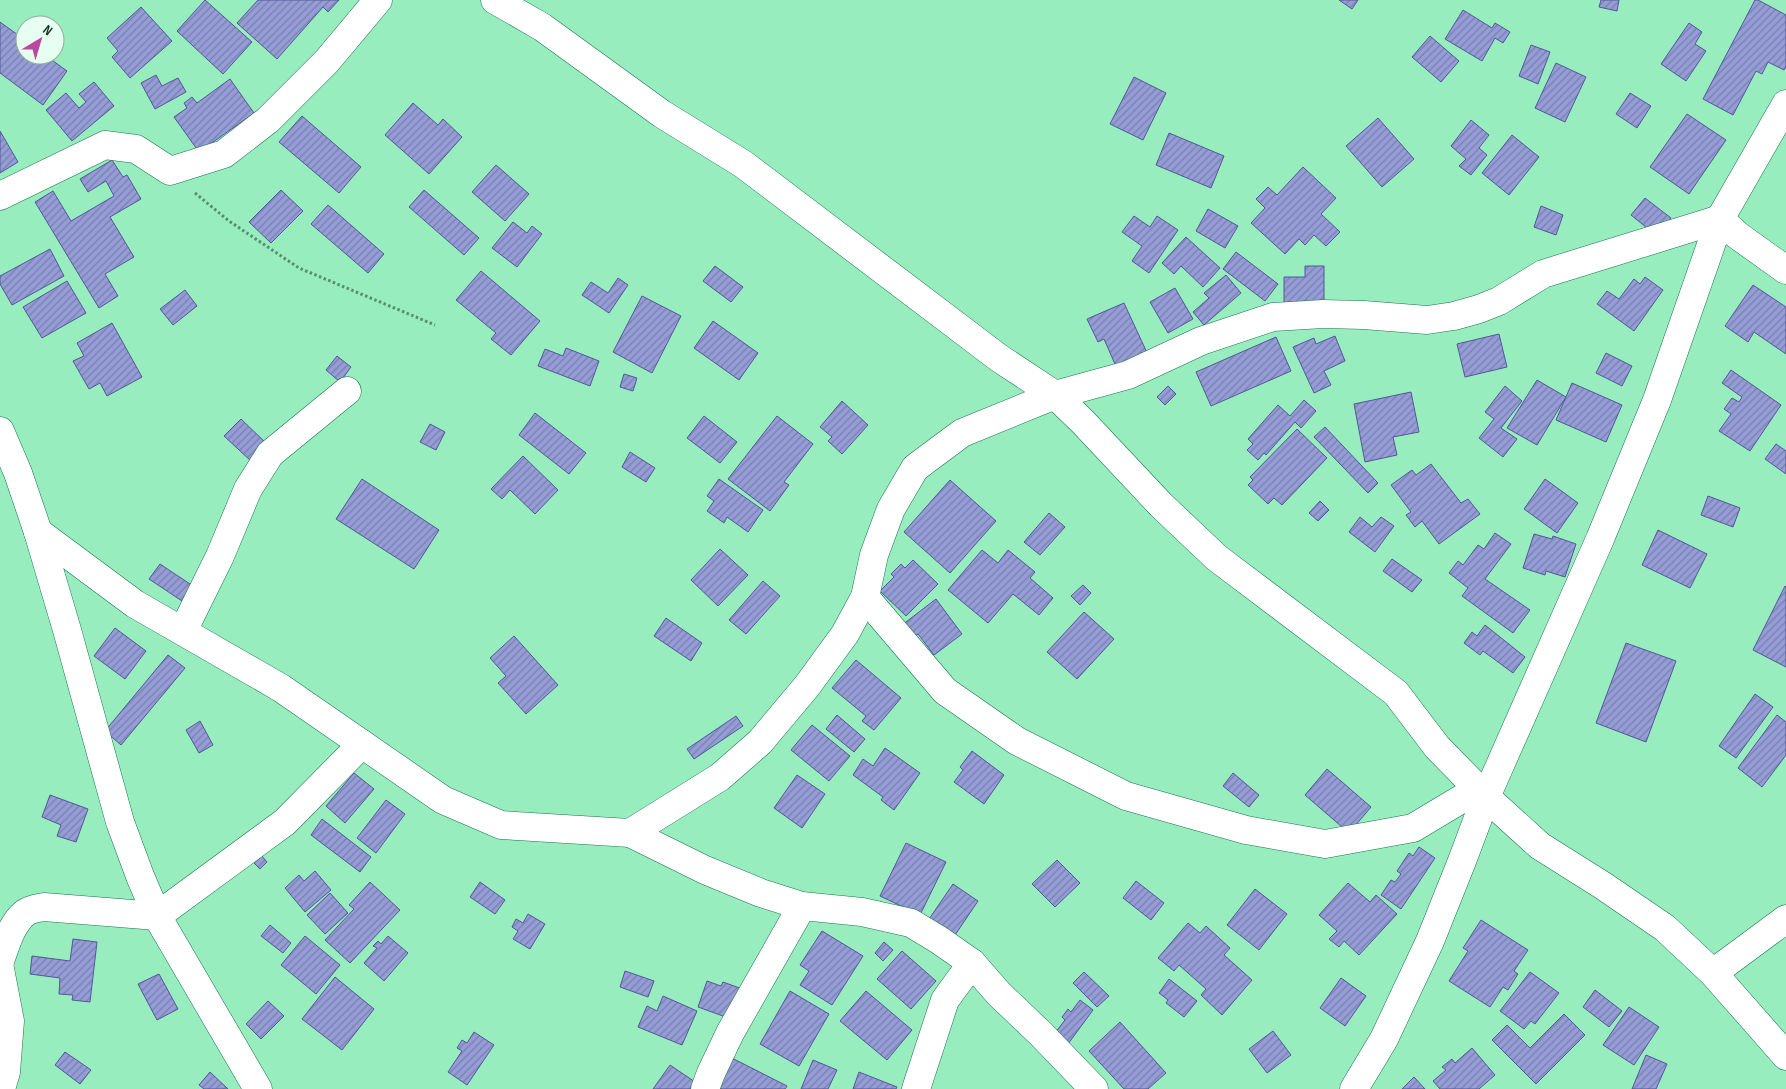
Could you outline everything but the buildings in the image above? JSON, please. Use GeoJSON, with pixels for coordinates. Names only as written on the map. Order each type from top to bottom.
{"type":"FeatureCollection","features":[{"type":"Feature","properties":{"kind":"street"},"geometry":{"type":"LineString","coordinates":[[0,196],[105,146],[136,149],[170,171],[224,154],[268,120],[328,61],[378,0]]}},
{"type":"Feature","properties":{"kind":"street"},"geometry":{"type":"LineString","coordinates":[[495,0],[542,27],[662,114],[743,164],[999,358],[1054,395],[1083,422],[1161,505],[1217,558],[1396,693],[1437,747],[1482,793],[1540,846],[1665,928],[1713,973],[1786,1056]]}},
{"type":"Feature","properties":{"kind":"street"},"geometry":{"type":"LineString","coordinates":[[1354,1089],[1384,1039],[1430,941],[1462,861],[1482,793],[1596,548],[1657,400],[1720,219],[1786,104]]}},
{"type":"Feature","properties":{"kind":"street"},"geometry":{"type":"LineString","coordinates":[[630,833],[720,777],[760,742],[807,686],[845,634],[866,597],[874,555],[887,518],[914,468],[962,433],[1054,395],[1128,376],[1201,341],[1274,317],[1323,314],[1427,320],[1454,316],[1499,301],[1543,274],[1720,219]]}},
{"type":"Feature","properties":{"kind":"street"},"geometry":{"type":"LineString","coordinates":[[1720,219],[1738,235],[1786,270]]}},
{"type":"Feature","properties":{"kind":"street"},"geometry":{"type":"LineString","coordinates":[[183,631],[220,556],[248,489],[270,454],[347,391]]}},
{"type":"Feature","properties":{"kind":"street"},"geometry":{"type":"LineString","coordinates":[[0,432],[18,473],[38,532],[120,822],[157,916],[258,1089]]}},
{"type":"Feature","properties":{"kind":"street"},"geometry":{"type":"LineString","coordinates":[[38,532],[135,604],[281,688],[443,800],[501,825],[630,833],[705,870],[761,893],[802,906],[862,912],[910,923],[972,963],[999,994],[1094,1089]]}},
{"type":"Feature","properties":{"kind":"street"},"geometry":{"type":"LineString","coordinates":[[866,597],[946,691],[1017,742],[1126,796],[1246,830],[1325,844],[1413,828],[1482,793]]}},
{"type":"Feature","properties":{"kind":"street"},"geometry":{"type":"LineString","coordinates":[[0,961],[16,922],[26,912],[44,907],[157,916],[285,822],[362,744]]}},
{"type":"Feature","properties":{"kind":"street"},"geometry":{"type":"LineString","coordinates":[[705,1089],[730,1033],[802,906]]}},
{"type":"Feature","properties":{"kind":"street"},"geometry":{"type":"LineString","coordinates":[[1713,973],[1786,919]]}},
{"type":"Feature","properties":{"kind":"street"},"geometry":{"type":"LineString","coordinates":[[916,1089],[945,1000],[972,963]]}},
{"type":"Feature","properties":{"kind":"street"},"geometry":{"type":"LineString","coordinates":[[0,969],[10,1021],[6,1072],[1,1089]]}},
{"type":"Feature","properties":{"kind":"path"},"geometry":{"type":"LineString","coordinates":[[170,171],[229,221],[299,268],[435,325]]}}]}
